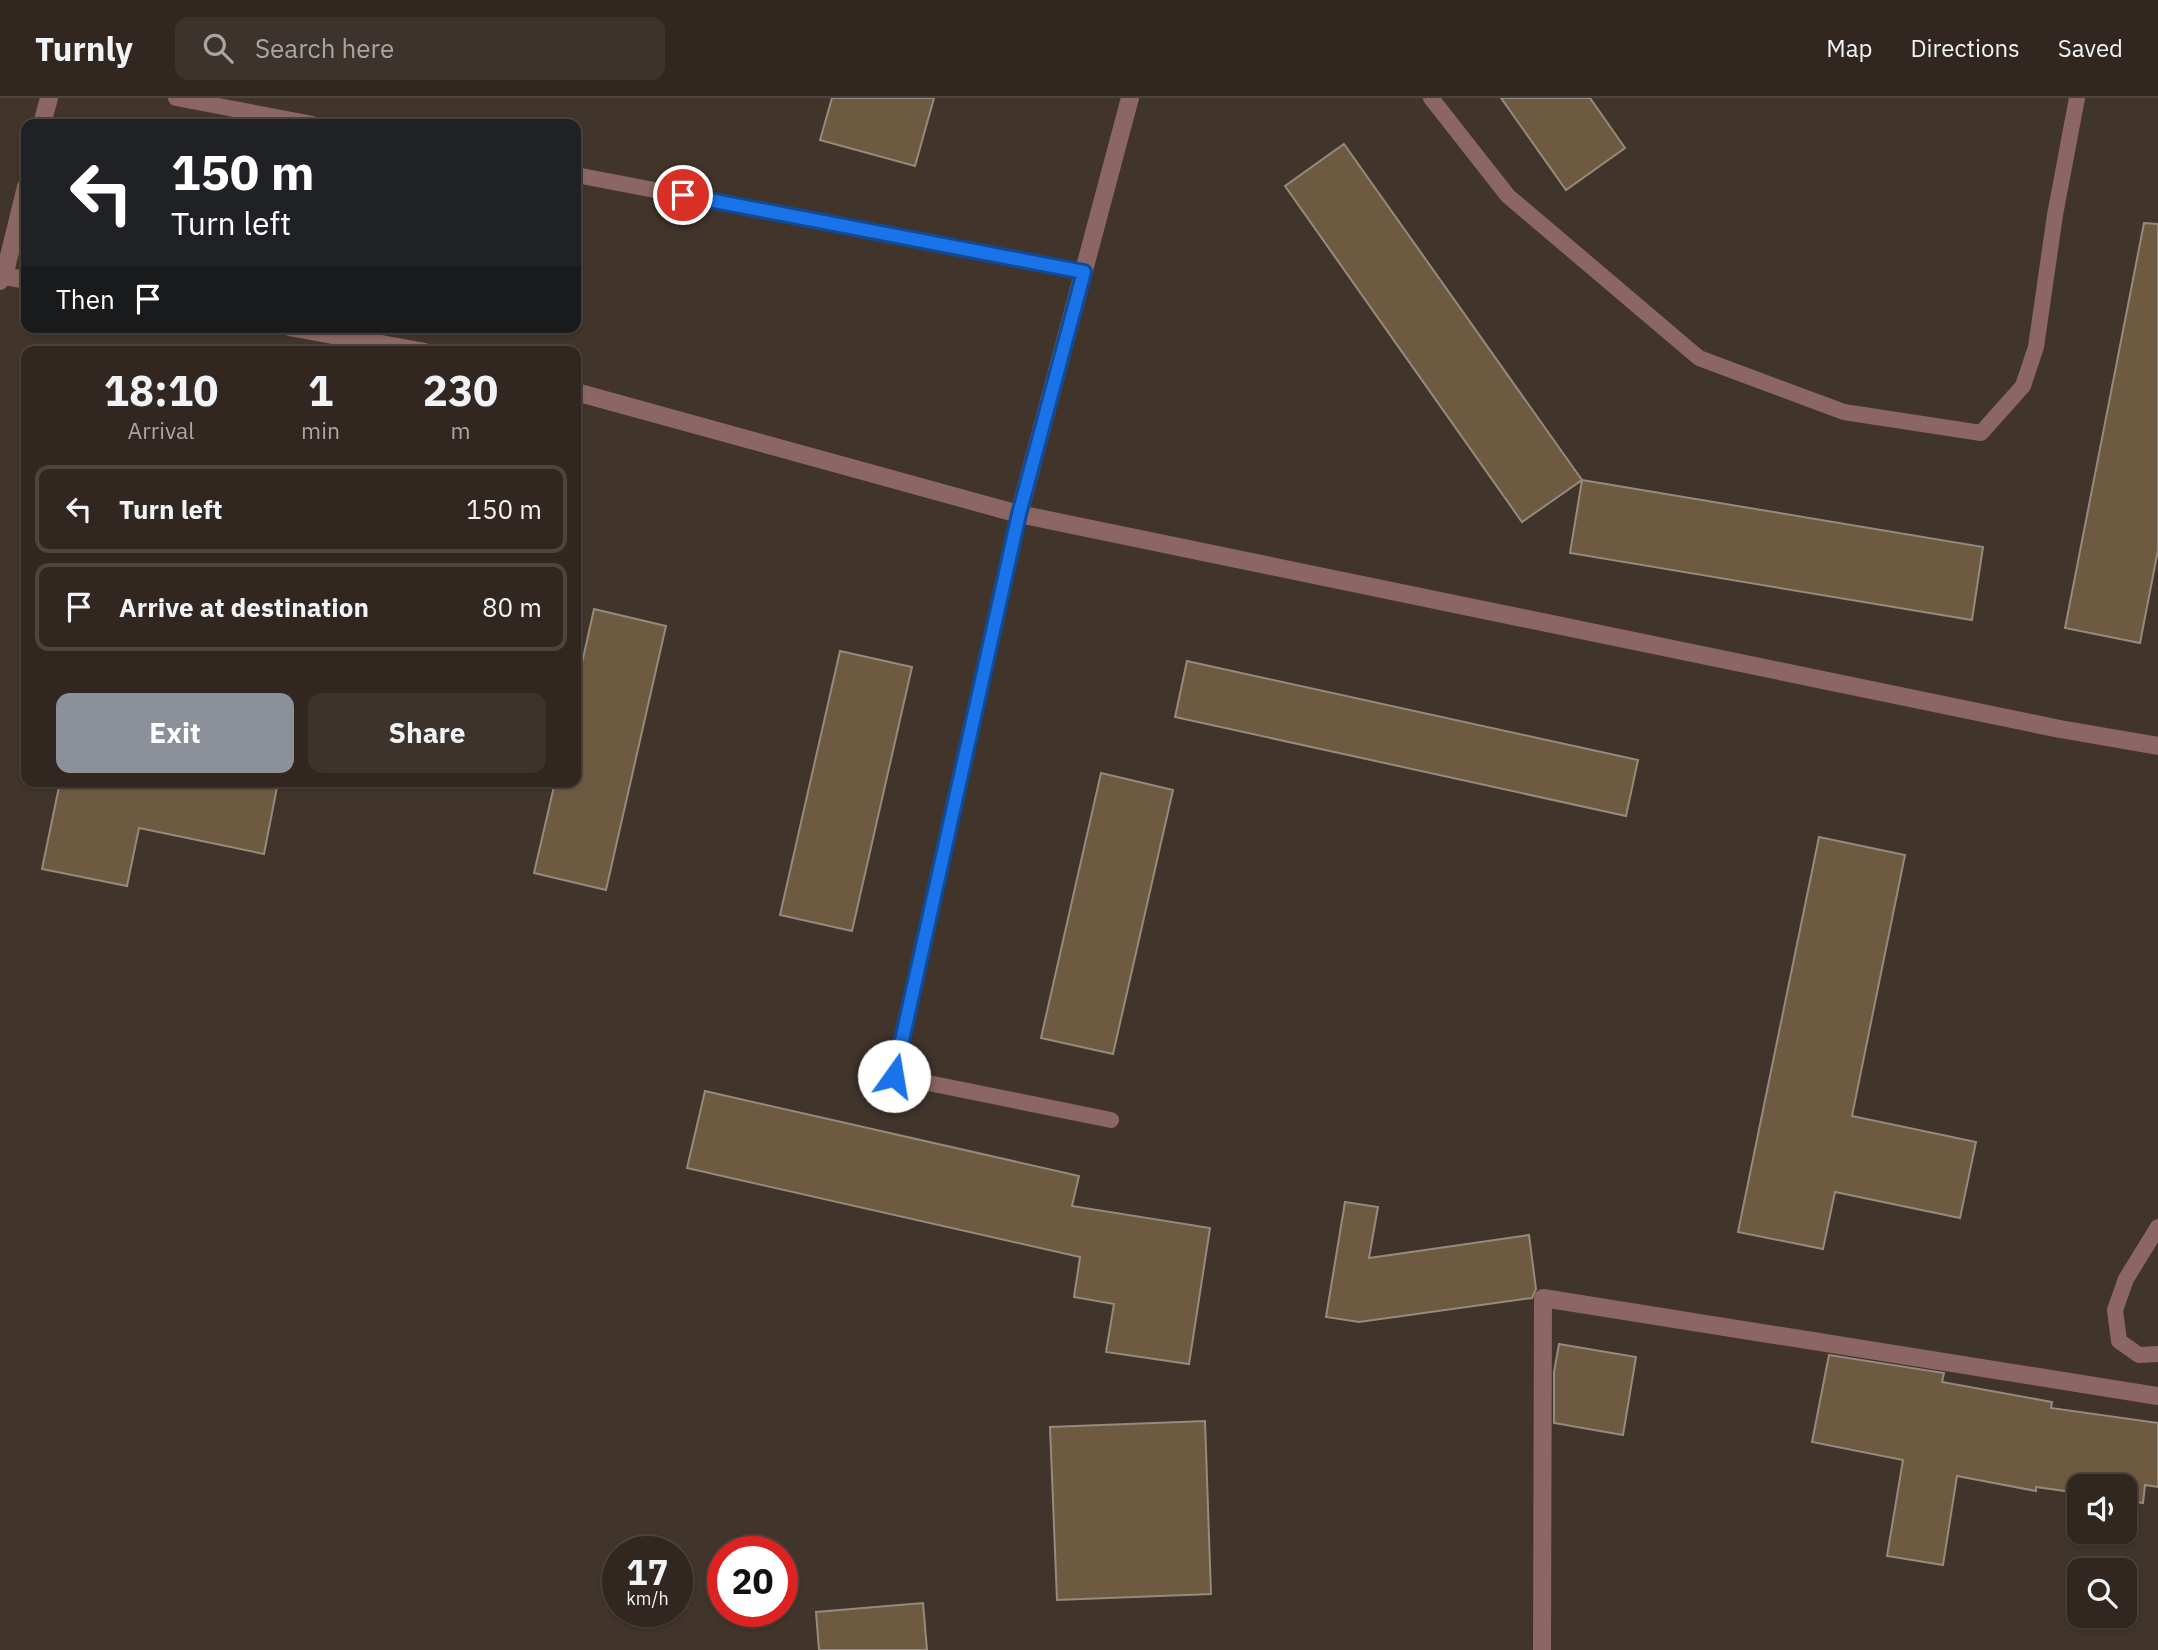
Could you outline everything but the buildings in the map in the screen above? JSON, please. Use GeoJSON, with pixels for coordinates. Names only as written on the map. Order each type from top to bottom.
{"type":"FeatureCollection","features":[{"type":"Feature","properties":{"kind":"street"},"geometry":{"type":"LineString","coordinates":[[43,119],[49,98]]}},
{"type":"Feature","properties":{"kind":"street"},"geometry":{"type":"LineString","coordinates":[[1019,514],[1130,98]]}},
{"type":"Feature","properties":{"kind":"street"},"geometry":{"type":"LineString","coordinates":[[21,206],[2,279],[21,280]]}},
{"type":"Feature","properties":{"kind":"street"},"geometry":{"type":"LineString","coordinates":[[322,333],[392,346]]}},
{"type":"Feature","properties":{"kind":"street"},"geometry":{"type":"LineString","coordinates":[[581,393],[1019,514],[2060,729],[2158,746]]}},
{"type":"Feature","properties":{"kind":"street"},"geometry":{"type":"LineString","coordinates":[[1542,1650],[1543,1298],[2158,1396]]}},
{"type":"Feature","properties":{"kind":"lane"},"geometry":{"type":"LineString","coordinates":[[176,98],[287,119]]}},
{"type":"Feature","properties":{"kind":"lane"},"geometry":{"type":"LineString","coordinates":[[1431,98],[1508,196],[1699,358],[1844,412],[1981,433],[2023,386],[2036,347],[2054,215],[2077,98]]}},
{"type":"Feature","properties":{"kind":"lane"},"geometry":{"type":"LineString","coordinates":[[581,175],[1084,272]]}},
{"type":"Feature","properties":{"kind":"lane"},"geometry":{"type":"LineString","coordinates":[[1019,514],[894,1076],[1111,1120]]}},
{"type":"Feature","properties":{"kind":"lane"},"geometry":{"type":"LineString","coordinates":[[2158,1227],[2126,1279],[2116,1310],[2119,1342],[2139,1355],[2158,1354]]}},
{"type":"Feature","properties":{"kind":"route"},"geometry":{"type":"LineString","coordinates":[[683,195],[1084,272],[1019,514],[894,1076]]}}]}
